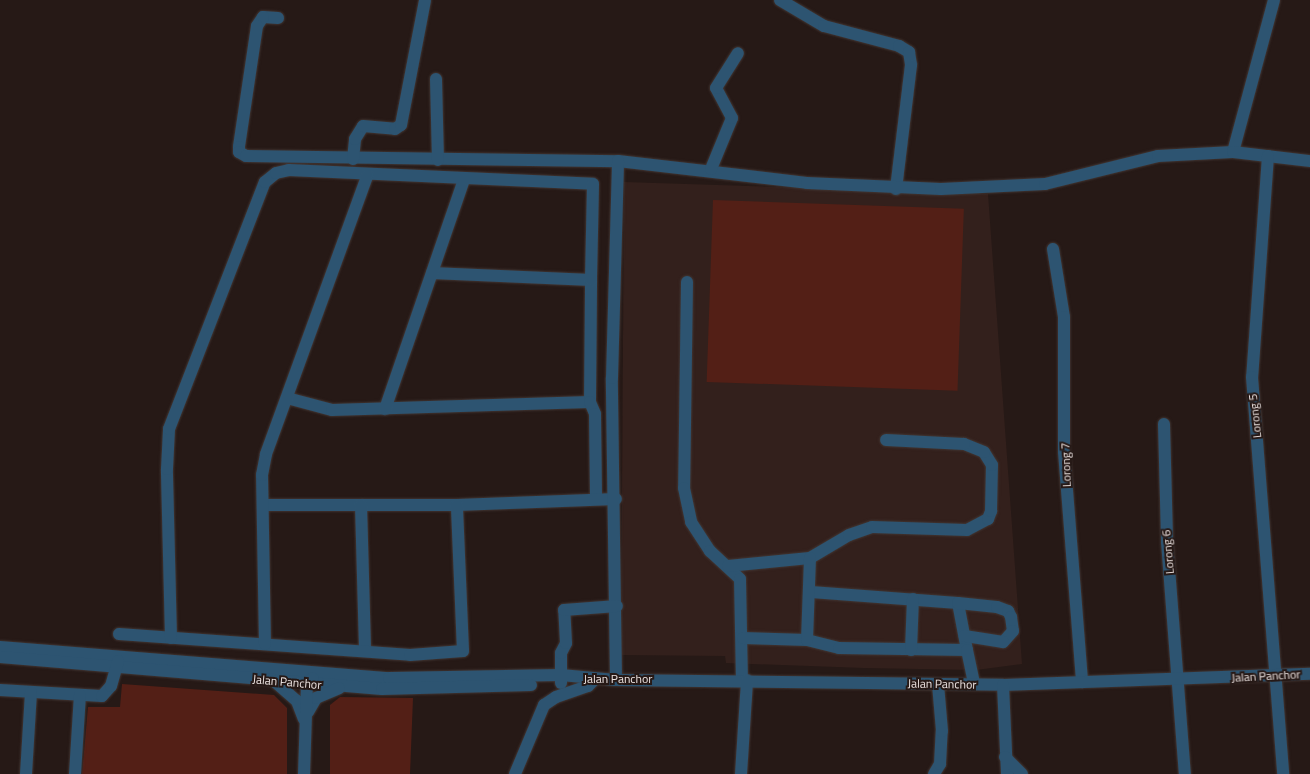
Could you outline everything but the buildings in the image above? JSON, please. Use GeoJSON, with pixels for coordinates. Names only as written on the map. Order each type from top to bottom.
{"type":"FeatureCollection","features":[{"type":"Feature","properties":{"kind":"street"},"geometry":{"type":"LineString","coordinates":[[353,159],[354,139],[363,126],[395,130],[401,125],[425,0]]}},
{"type":"Feature","properties":{"kind":"street"},"geometry":{"type":"LineString","coordinates":[[780,0],[824,26],[900,46],[909,52],[911,65],[896,189]]}},
{"type":"Feature","properties":{"kind":"street"},"geometry":{"type":"LineString","coordinates":[[1233,152],[1274,0]]}},
{"type":"Feature","properties":{"kind":"street"},"geometry":{"type":"LineString","coordinates":[[278,18],[263,17],[257,26],[239,152],[246,156],[353,159],[618,161],[711,169],[807,183],[896,189],[1031,186],[1072,180],[1158,156],[1233,152],[1310,161]]}},
{"type":"Feature","properties":{"kind":"street"},"geometry":{"type":"LineString","coordinates":[[711,169],[732,118],[716,88],[738,53]]}},
{"type":"Feature","properties":{"kind":"street"},"geometry":{"type":"LineString","coordinates":[[436,79],[438,160]]}},
{"type":"Feature","properties":{"kind":"street","name":"Lorong 5"},"geometry":{"type":"LineString","coordinates":[[1268,156],[1252,377],[1283,774]]}},
{"type":"Feature","properties":{"kind":"street"},"geometry":{"type":"LineString","coordinates":[[616,680],[616,499],[612,378],[618,161]]}},
{"type":"Feature","properties":{"kind":"street"},"geometry":{"type":"LineString","coordinates":[[171,638],[167,469],[169,429],[265,182],[289,170],[367,176],[593,184],[590,402],[594,414],[596,499]]}},
{"type":"Feature","properties":{"kind":"street"},"geometry":{"type":"LineString","coordinates":[[264,644],[263,505],[266,454],[367,176]]}},
{"type":"Feature","properties":{"kind":"street"},"geometry":{"type":"LineString","coordinates":[[386,409],[464,180]]}},
{"type":"Feature","properties":{"kind":"street","name":"Lorong 7"},"geometry":{"type":"LineString","coordinates":[[1053,249],[1064,317],[1064,452],[1082,682]]}},
{"type":"Feature","properties":{"kind":"street"},"geometry":{"type":"LineString","coordinates":[[432,273],[591,280]]}},
{"type":"Feature","properties":{"kind":"street"},"geometry":{"type":"LineString","coordinates":[[687,282],[686,501],[695,528],[710,551],[728,566],[740,579],[743,590],[744,680],[742,774]]}},
{"type":"Feature","properties":{"kind":"street"},"geometry":{"type":"LineString","coordinates":[[286,398],[332,410],[590,402]]}},
{"type":"Feature","properties":{"kind":"street","name":"Lorong 6"},"geometry":{"type":"LineString","coordinates":[[1164,424],[1166,519],[1185,774]]}},
{"type":"Feature","properties":{"kind":"street"},"geometry":{"type":"LineString","coordinates":[[728,566],[810,558],[861,530],[967,530],[988,519],[991,511],[992,465],[984,452],[964,444],[886,440]]}},
{"type":"Feature","properties":{"kind":"street"},"geometry":{"type":"LineString","coordinates":[[263,505],[457,505],[616,499]]}},
{"type":"Feature","properties":{"kind":"street"},"geometry":{"type":"LineString","coordinates":[[361,505],[365,651]]}},
{"type":"Feature","properties":{"kind":"street"},"geometry":{"type":"LineString","coordinates":[[119,634],[410,655],[463,651],[457,505]]}},
{"type":"Feature","properties":{"kind":"street"},"geometry":{"type":"LineString","coordinates":[[807,640],[810,592],[810,558]]}},
{"type":"Feature","properties":{"kind":"street"},"geometry":{"type":"LineString","coordinates":[[810,592],[913,599],[997,607],[1008,611],[1012,617],[1013,631],[1002,642],[964,636]]}},
{"type":"Feature","properties":{"kind":"street"},"geometry":{"type":"LineString","coordinates":[[911,650],[913,599]]}},
{"type":"Feature","properties":{"kind":"street"},"geometry":{"type":"LineString","coordinates":[[958,603],[974,684]]}},
{"type":"Feature","properties":{"kind":"street"},"geometry":{"type":"LineString","coordinates":[[561,679],[561,653],[566,643],[564,610],[617,606]]}},
{"type":"Feature","properties":{"kind":"street"},"geometry":{"type":"LineString","coordinates":[[743,638],[807,640],[839,648],[967,650]]}},
{"type":"Feature","properties":{"kind":"street","name":"Jalan Panchor"},"geometry":{"type":"LineString","coordinates":[[0,648],[118,655],[327,673],[456,680],[744,680],[1003,685],[1179,680],[1310,674]]}},
{"type":"Feature","properties":{"kind":"street"},"geometry":{"type":"LineString","coordinates":[[0,690],[102,696],[111,686],[117,668],[118,655]]}},
{"type":"Feature","properties":{"kind":"street","name":"Jalan Panchor"},"geometry":{"type":"LineString","coordinates":[[0,657],[307,684],[346,686],[452,689],[561,679]]}},
{"type":"Feature","properties":{"kind":"street"},"geometry":{"type":"LineString","coordinates":[[287,669],[307,684]]}},
{"type":"Feature","properties":{"kind":"street"},"geometry":{"type":"LineString","coordinates":[[307,684],[327,673]]}},
{"type":"Feature","properties":{"kind":"street"},"geometry":{"type":"LineString","coordinates":[[515,774],[544,706],[556,697],[588,686],[594,679]]}},
{"type":"Feature","properties":{"kind":"street"},"geometry":{"type":"LineString","coordinates":[[274,681],[297,701],[306,728]]}},
{"type":"Feature","properties":{"kind":"street"},"geometry":{"type":"LineString","coordinates":[[304,774],[307,684]]}},
{"type":"Feature","properties":{"kind":"street"},"geometry":{"type":"LineString","coordinates":[[934,774],[940,764],[942,731],[938,684]]}},
{"type":"Feature","properties":{"kind":"street"},"geometry":{"type":"LineString","coordinates":[[1003,685],[1005,757],[1007,774]]}},
{"type":"Feature","properties":{"kind":"street"},"geometry":{"type":"LineString","coordinates":[[306,715],[316,698],[346,686]]}},
{"type":"Feature","properties":{"kind":"street"},"geometry":{"type":"LineString","coordinates":[[26,774],[31,692]]}},
{"type":"Feature","properties":{"kind":"street"},"geometry":{"type":"LineString","coordinates":[[75,774],[80,695]]}},
{"type":"Feature","properties":{"kind":"street"},"geometry":{"type":"LineString","coordinates":[[1005,757],[1022,774]]}},
{"type":"Feature","properties":{"kind":"shaded area"},"geometry":{"type":"Polygon","coordinates":[[[624,182],[988,194],[1022,664],[976,670],[864,668],[726,663],[725,656],[621,655],[624,182]]]}},
{"type":"Feature","properties":{"kind":"shaded area"},"geometry":{"type":"Polygon","coordinates":[[[713,200],[964,209],[957,391],[707,382],[713,200]]]}},
{"type":"Feature","properties":{"kind":"shaded area"},"geometry":{"type":"Polygon","coordinates":[[[122,684],[274,695],[287,708],[287,774],[82,774],[88,707],[120,707],[122,684]]]}},
{"type":"Feature","properties":{"kind":"shaded area"},"geometry":{"type":"Polygon","coordinates":[[[340,697],[413,698],[410,774],[330,774],[330,705],[340,697]]]}}]}
